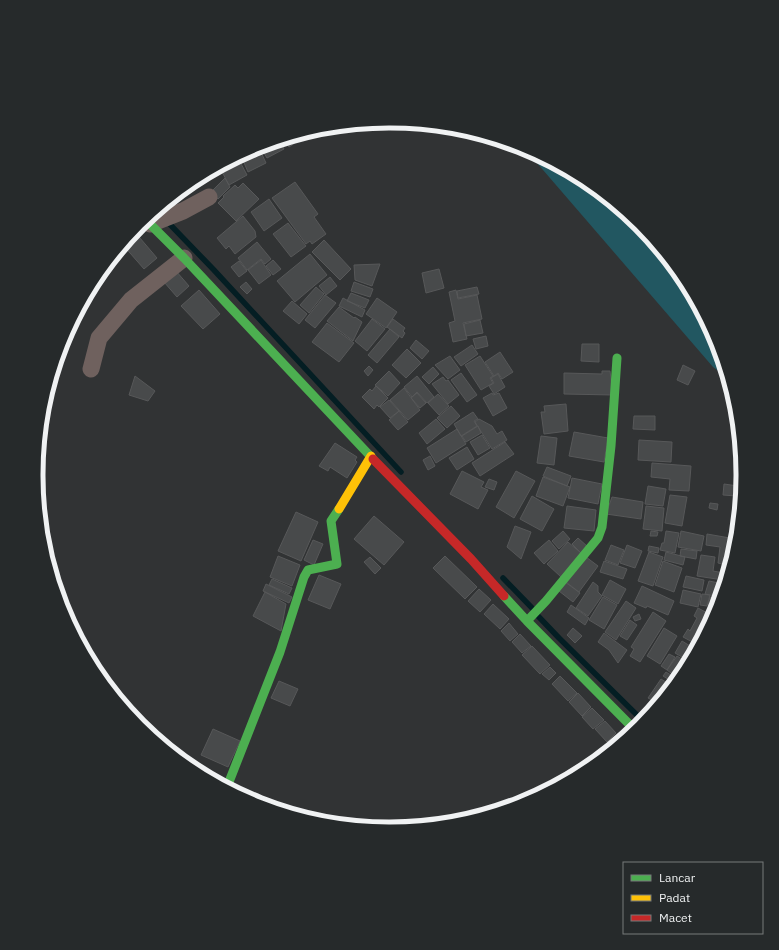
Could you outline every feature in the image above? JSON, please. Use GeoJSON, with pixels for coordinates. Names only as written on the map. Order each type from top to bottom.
{"type":"FeatureCollection","features":[{"type":"Feature","properties":{"kind":"street"},"geometry":{"type":"LineString","coordinates":[[153,221],[183,211],[209,197]]}},
{"type":"Feature","properties":{"kind":"street"},"geometry":{"type":"LineString","coordinates":[[152,223],[346,432],[471,559],[527,621],[630,725]]}},
{"type":"Feature","properties":{"kind":"street"},"geometry":{"type":"LineString","coordinates":[[92,369],[99,338],[131,300],[184,258]]}},
{"type":"Feature","properties":{"kind":"street"},"geometry":{"type":"LineString","coordinates":[[527,621],[546,601],[598,538],[602,526],[611,446],[617,358]]}},
{"type":"Feature","properties":{"kind":"street"},"geometry":{"type":"LineString","coordinates":[[229,782],[280,652],[304,577],[308,570],[337,564],[331,521],[371,456]]}},
{"type":"Feature","properties":{"kind":"shaded area"},"geometry":{"type":"Polygon","coordinates":[[[519,154],[543,164],[582,187],[618,214],[650,247],[678,282],[690,302],[710,342],[720,372],[713,367],[537,163],[519,154]]]}},
{"type":"Feature","properties":{"kind":"building"},"geometry":{"type":"Polygon","coordinates":[[[299,140],[289,147],[287,144],[299,140]]]}},
{"type":"Feature","properties":{"kind":"building"},"geometry":{"type":"Polygon","coordinates":[[[282,146],[284,149],[267,158],[264,152],[282,146]]]}},
{"type":"Feature","properties":{"kind":"building"},"geometry":{"type":"Polygon","coordinates":[[[262,153],[266,163],[248,172],[243,161],[262,153]]]}},
{"type":"Feature","properties":{"kind":"building"},"geometry":{"type":"Polygon","coordinates":[[[240,162],[247,175],[229,185],[222,172],[240,162]]]}},
{"type":"Feature","properties":{"kind":"building"},"geometry":{"type":"Polygon","coordinates":[[[225,178],[230,187],[218,199],[211,192],[225,178]]]}},
{"type":"Feature","properties":{"kind":"building"},"geometry":{"type":"Polygon","coordinates":[[[295,182],[318,214],[314,217],[326,234],[312,244],[310,241],[306,244],[272,198],[295,182]]]}},
{"type":"Feature","properties":{"kind":"building"},"geometry":{"type":"Polygon","coordinates":[[[243,183],[259,199],[236,221],[218,203],[235,185],[238,188],[243,183]]]}},
{"type":"Feature","properties":{"kind":"building"},"geometry":{"type":"Polygon","coordinates":[[[269,199],[282,218],[264,231],[251,212],[269,199]]]}},
{"type":"Feature","properties":{"kind":"building"},"geometry":{"type":"Polygon","coordinates":[[[243,216],[255,231],[256,237],[235,254],[229,246],[226,249],[217,238],[243,216]]]}},
{"type":"Feature","properties":{"kind":"building"},"geometry":{"type":"Polygon","coordinates":[[[288,223],[306,246],[291,257],[273,234],[288,223]]]}},
{"type":"Feature","properties":{"kind":"building"},"geometry":{"type":"Polygon","coordinates":[[[138,236],[157,258],[144,269],[127,250],[138,236]]]}},
{"type":"Feature","properties":{"kind":"building"},"geometry":{"type":"Polygon","coordinates":[[[324,240],[351,269],[340,280],[312,252],[324,240]]]}},
{"type":"Feature","properties":{"kind":"building"},"geometry":{"type":"Polygon","coordinates":[[[257,242],[271,259],[265,264],[261,259],[247,270],[238,258],[257,242]]]}},
{"type":"Feature","properties":{"kind":"building"},"geometry":{"type":"Polygon","coordinates":[[[310,254],[327,275],[295,302],[277,281],[310,254]]]}},
{"type":"Feature","properties":{"kind":"building"},"geometry":{"type":"Polygon","coordinates":[[[261,260],[271,275],[259,284],[248,270],[261,260]]]}},
{"type":"Feature","properties":{"kind":"building"},"geometry":{"type":"Polygon","coordinates":[[[273,260],[281,269],[273,275],[266,266],[273,260]]]}},
{"type":"Feature","properties":{"kind":"building"},"geometry":{"type":"Polygon","coordinates":[[[239,261],[247,271],[239,277],[231,267],[239,261]]]}},
{"type":"Feature","properties":{"kind":"building"},"geometry":{"type":"Polygon","coordinates":[[[380,264],[372,286],[355,280],[354,265],[380,264]]]}},
{"type":"Feature","properties":{"kind":"building"},"geometry":{"type":"Polygon","coordinates":[[[439,269],[444,288],[426,293],[422,273],[439,269]]]}},
{"type":"Feature","properties":{"kind":"building"},"geometry":{"type":"Polygon","coordinates":[[[176,271],[189,286],[177,297],[164,282],[176,271]]]}},
{"type":"Feature","properties":{"kind":"building"},"geometry":{"type":"Polygon","coordinates":[[[330,277],[337,286],[326,295],[319,286],[330,277]]]}},
{"type":"Feature","properties":{"kind":"building"},"geometry":{"type":"Polygon","coordinates":[[[246,282],[252,289],[247,294],[240,287],[246,282]]]}},
{"type":"Feature","properties":{"kind":"building"},"geometry":{"type":"Polygon","coordinates":[[[354,282],[373,289],[370,297],[351,291],[354,282]]]}},
{"type":"Feature","properties":{"kind":"building"},"geometry":{"type":"Polygon","coordinates":[[[316,287],[324,294],[309,313],[300,305],[316,287]]]}},
{"type":"Feature","properties":{"kind":"building"},"geometry":{"type":"Polygon","coordinates":[[[477,287],[479,294],[458,298],[457,291],[477,287]]]}},
{"type":"Feature","properties":{"kind":"building"},"geometry":{"type":"Polygon","coordinates":[[[199,290],[220,314],[203,329],[181,306],[199,290]]]}},
{"type":"Feature","properties":{"kind":"building"},"geometry":{"type":"Polygon","coordinates":[[[456,290],[458,299],[477,295],[482,319],[463,323],[467,339],[453,342],[449,323],[455,321],[449,292],[456,290]]]}},
{"type":"Feature","properties":{"kind":"building"},"geometry":{"type":"Polygon","coordinates":[[[351,293],[369,300],[365,308],[347,301],[351,293]]]}},
{"type":"Feature","properties":{"kind":"building"},"geometry":{"type":"Polygon","coordinates":[[[325,295],[336,303],[315,328],[305,320],[325,295]]]}},
{"type":"Feature","properties":{"kind":"building"},"geometry":{"type":"Polygon","coordinates":[[[343,298],[365,310],[362,317],[339,306],[343,298]]]}},
{"type":"Feature","properties":{"kind":"building"},"geometry":{"type":"Polygon","coordinates":[[[377,298],[397,312],[386,328],[366,314],[377,298]]]}},
{"type":"Feature","properties":{"kind":"building"},"geometry":{"type":"Polygon","coordinates":[[[292,301],[307,314],[299,324],[283,311],[292,301]]]}},
{"type":"Feature","properties":{"kind":"building"},"geometry":{"type":"Polygon","coordinates":[[[339,307],[362,322],[353,341],[327,321],[339,307]]]}},
{"type":"Feature","properties":{"kind":"building"},"geometry":{"type":"Polygon","coordinates":[[[372,319],[385,329],[367,351],[355,341],[372,319]]]}},
{"type":"Feature","properties":{"kind":"building"},"geometry":{"type":"Polygon","coordinates":[[[393,319],[405,328],[403,331],[405,333],[402,338],[387,327],[393,319]]]}},
{"type":"Feature","properties":{"kind":"building"},"geometry":{"type":"Polygon","coordinates":[[[480,320],[483,333],[466,336],[464,324],[480,320]]]}},
{"type":"Feature","properties":{"kind":"building"},"geometry":{"type":"Polygon","coordinates":[[[327,323],[354,343],[339,362],[312,342],[327,323]]]}},
{"type":"Feature","properties":{"kind":"building"},"geometry":{"type":"Polygon","coordinates":[[[390,329],[399,337],[377,363],[368,355],[390,329]]]}},
{"type":"Feature","properties":{"kind":"building"},"geometry":{"type":"Polygon","coordinates":[[[486,336],[488,346],[476,349],[473,339],[486,336]]]}},
{"type":"Feature","properties":{"kind":"building"},"geometry":{"type":"Polygon","coordinates":[[[416,340],[429,351],[422,359],[410,348],[416,340]]]}},
{"type":"Feature","properties":{"kind":"building"},"geometry":{"type":"Polygon","coordinates":[[[582,344],[599,344],[599,362],[581,361],[582,344]]]}},
{"type":"Feature","properties":{"kind":"building"},"geometry":{"type":"Polygon","coordinates":[[[472,345],[478,354],[461,366],[454,357],[472,345]]]}},
{"type":"Feature","properties":{"kind":"building"},"geometry":{"type":"Polygon","coordinates":[[[407,349],[421,363],[406,378],[392,365],[407,349]]]}},
{"type":"Feature","properties":{"kind":"building"},"geometry":{"type":"Polygon","coordinates":[[[500,352],[513,372],[502,379],[498,373],[494,376],[485,362],[500,352]]]}},
{"type":"Feature","properties":{"kind":"building"},"geometry":{"type":"Polygon","coordinates":[[[450,356],[460,370],[448,379],[435,365],[450,356]]]}},
{"type":"Feature","properties":{"kind":"building"},"geometry":{"type":"Polygon","coordinates":[[[480,356],[493,376],[490,378],[493,383],[481,390],[465,365],[480,356]]]}},
{"type":"Feature","properties":{"kind":"building"},"geometry":{"type":"Polygon","coordinates":[[[683,365],[695,371],[688,385],[677,380],[683,365]]]}},
{"type":"Feature","properties":{"kind":"building"},"geometry":{"type":"Polygon","coordinates":[[[369,366],[373,370],[368,376],[364,371],[369,366]]]}},
{"type":"Feature","properties":{"kind":"building"},"geometry":{"type":"Polygon","coordinates":[[[433,367],[439,374],[429,384],[422,377],[433,367]]]}},
{"type":"Feature","properties":{"kind":"building"},"geometry":{"type":"Polygon","coordinates":[[[389,371],[400,383],[388,396],[375,385],[389,371]]]}},
{"type":"Feature","properties":{"kind":"building"},"geometry":{"type":"Polygon","coordinates":[[[602,371],[610,371],[613,395],[564,394],[564,373],[602,374],[602,371]]]}},
{"type":"Feature","properties":{"kind":"building"},"geometry":{"type":"Polygon","coordinates":[[[461,373],[477,395],[467,402],[451,380],[461,373]]]}},
{"type":"Feature","properties":{"kind":"building"},"geometry":{"type":"Polygon","coordinates":[[[498,374],[505,387],[494,394],[489,386],[494,383],[491,378],[498,374]]]}},
{"type":"Feature","properties":{"kind":"building"},"geometry":{"type":"Polygon","coordinates":[[[135,376],[155,391],[148,401],[129,395],[135,376]]]}},
{"type":"Feature","properties":{"kind":"building"},"geometry":{"type":"Polygon","coordinates":[[[417,376],[434,397],[427,403],[417,392],[412,397],[404,387],[417,376]]]}},
{"type":"Feature","properties":{"kind":"building"},"geometry":{"type":"Polygon","coordinates":[[[443,377],[446,381],[448,380],[459,395],[448,404],[432,384],[443,377]]]}},
{"type":"Feature","properties":{"kind":"building"},"geometry":{"type":"Polygon","coordinates":[[[376,386],[388,398],[379,407],[377,405],[374,409],[362,397],[370,389],[372,391],[376,386]]]}},
{"type":"Feature","properties":{"kind":"building"},"geometry":{"type":"Polygon","coordinates":[[[404,388],[420,410],[408,420],[390,400],[404,388]]]}},
{"type":"Feature","properties":{"kind":"building"},"geometry":{"type":"Polygon","coordinates":[[[417,393],[426,403],[420,408],[411,398],[417,393]]]}},
{"type":"Feature","properties":{"kind":"building"},"geometry":{"type":"Polygon","coordinates":[[[492,393],[493,395],[499,393],[507,408],[493,416],[483,398],[492,393]]]}},
{"type":"Feature","properties":{"kind":"building"},"geometry":{"type":"Polygon","coordinates":[[[438,394],[449,406],[439,415],[428,403],[438,394]]]}},
{"type":"Feature","properties":{"kind":"building"},"geometry":{"type":"Polygon","coordinates":[[[389,400],[399,411],[390,418],[380,407],[389,400]]]}},
{"type":"Feature","properties":{"kind":"building"},"geometry":{"type":"Polygon","coordinates":[[[566,404],[568,431],[544,434],[541,412],[545,412],[544,406],[566,404]]]}},
{"type":"Feature","properties":{"kind":"building"},"geometry":{"type":"Polygon","coordinates":[[[451,406],[460,416],[447,428],[437,418],[451,406]]]}},
{"type":"Feature","properties":{"kind":"building"},"geometry":{"type":"Polygon","coordinates":[[[399,411],[408,422],[398,430],[389,420],[399,411]]]}},
{"type":"Feature","properties":{"kind":"building"},"geometry":{"type":"Polygon","coordinates":[[[473,412],[478,419],[474,421],[477,426],[461,436],[454,424],[473,412]]]}},
{"type":"Feature","properties":{"kind":"building"},"geometry":{"type":"Polygon","coordinates":[[[634,416],[655,416],[655,430],[633,429],[634,416]]]}},
{"type":"Feature","properties":{"kind":"building"},"geometry":{"type":"Polygon","coordinates":[[[436,419],[445,429],[427,444],[419,433],[436,419]]]}},
{"type":"Feature","properties":{"kind":"building"},"geometry":{"type":"Polygon","coordinates":[[[479,419],[492,426],[497,434],[502,431],[507,440],[492,449],[475,422],[479,419]]]}},
{"type":"Feature","properties":{"kind":"building"},"geometry":{"type":"Polygon","coordinates":[[[478,426],[481,433],[466,442],[462,436],[478,426]]]}},
{"type":"Feature","properties":{"kind":"building"},"geometry":{"type":"Polygon","coordinates":[[[457,429],[466,444],[436,463],[427,448],[457,429]]]}},
{"type":"Feature","properties":{"kind":"building"},"geometry":{"type":"Polygon","coordinates":[[[574,432],[608,438],[604,462],[569,456],[574,432]]]}},
{"type":"Feature","properties":{"kind":"building"},"geometry":{"type":"Polygon","coordinates":[[[482,435],[490,448],[478,455],[470,442],[482,435]]]}},
{"type":"Feature","properties":{"kind":"building"},"geometry":{"type":"Polygon","coordinates":[[[541,436],[557,438],[554,465],[537,463],[541,436]]]}},
{"type":"Feature","properties":{"kind":"building"},"geometry":{"type":"Polygon","coordinates":[[[639,440],[672,442],[671,462],[638,460],[639,440]]]}},
{"type":"Feature","properties":{"kind":"building"},"geometry":{"type":"Polygon","coordinates":[[[505,442],[514,454],[480,476],[472,463],[505,442]]]}},
{"type":"Feature","properties":{"kind":"building"},"geometry":{"type":"Polygon","coordinates":[[[335,443],[357,457],[355,460],[357,462],[347,478],[330,467],[328,471],[319,466],[335,443]]]}},
{"type":"Feature","properties":{"kind":"building"},"geometry":{"type":"Polygon","coordinates":[[[467,447],[474,459],[457,470],[449,458],[467,447]]]}},
{"type":"Feature","properties":{"kind":"building"},"geometry":{"type":"Polygon","coordinates":[[[430,456],[435,466],[428,470],[423,460],[430,456]]]}},
{"type":"Feature","properties":{"kind":"building"},"geometry":{"type":"Polygon","coordinates":[[[652,463],[691,466],[689,491],[669,490],[670,479],[651,477],[652,463]]]}},
{"type":"Feature","properties":{"kind":"building"},"geometry":{"type":"Polygon","coordinates":[[[547,467],[571,476],[567,486],[543,476],[547,467]]]}},
{"type":"Feature","properties":{"kind":"building"},"geometry":{"type":"Polygon","coordinates":[[[462,471],[484,482],[481,487],[488,490],[478,509],[450,494],[462,471]]]}},
{"type":"Feature","properties":{"kind":"building"},"geometry":{"type":"Polygon","coordinates":[[[516,471],[535,481],[514,518],[496,507],[516,471]]]}},
{"type":"Feature","properties":{"kind":"building"},"geometry":{"type":"Polygon","coordinates":[[[543,477],[570,487],[563,506],[536,496],[543,477]]]}},
{"type":"Feature","properties":{"kind":"building"},"geometry":{"type":"Polygon","coordinates":[[[572,478],[602,484],[598,504],[568,498],[572,478]]]}},
{"type":"Feature","properties":{"kind":"building"},"geometry":{"type":"Polygon","coordinates":[[[489,479],[497,482],[494,490],[485,487],[489,479]]]}},
{"type":"Feature","properties":{"kind":"building"},"geometry":{"type":"Polygon","coordinates":[[[724,484],[736,486],[735,496],[723,495],[724,484]]]}},
{"type":"Feature","properties":{"kind":"building"},"geometry":{"type":"Polygon","coordinates":[[[648,486],[666,489],[663,506],[645,504],[648,486]]]}},
{"type":"Feature","properties":{"kind":"building"},"geometry":{"type":"Polygon","coordinates":[[[670,495],[687,497],[682,526],[665,523],[670,495]]]}},
{"type":"Feature","properties":{"kind":"building"},"geometry":{"type":"Polygon","coordinates":[[[532,496],[554,509],[542,531],[520,519],[532,496]]]}},
{"type":"Feature","properties":{"kind":"building"},"geometry":{"type":"Polygon","coordinates":[[[612,497],[643,502],[641,519],[606,514],[612,497]]]}},
{"type":"Feature","properties":{"kind":"building"},"geometry":{"type":"Polygon","coordinates":[[[710,503],[718,504],[717,510],[709,508],[710,503]]]}},
{"type":"Feature","properties":{"kind":"building"},"geometry":{"type":"Polygon","coordinates":[[[567,506],[596,510],[594,531],[564,528],[567,506]]]}},
{"type":"Feature","properties":{"kind":"building"},"geometry":{"type":"Polygon","coordinates":[[[646,506],[664,508],[662,531],[643,529],[646,506]]]}},
{"type":"Feature","properties":{"kind":"building"},"geometry":{"type":"Polygon","coordinates":[[[296,512],[318,522],[301,561],[278,551],[296,512]]]}},
{"type":"Feature","properties":{"kind":"building"},"geometry":{"type":"Polygon","coordinates":[[[374,516],[404,542],[384,565],[354,539],[374,516]]]}},
{"type":"Feature","properties":{"kind":"building"},"geometry":{"type":"Polygon","coordinates":[[[515,526],[531,532],[521,559],[507,547],[515,526]]]}},
{"type":"Feature","properties":{"kind":"building"},"geometry":{"type":"Polygon","coordinates":[[[563,531],[570,539],[559,549],[552,541],[563,531]]]}},
{"type":"Feature","properties":{"kind":"building"},"geometry":{"type":"Polygon","coordinates":[[[651,531],[658,532],[657,536],[650,536],[651,531]]]}},
{"type":"Feature","properties":{"kind":"building"},"geometry":{"type":"Polygon","coordinates":[[[666,531],[679,533],[675,553],[660,550],[662,543],[664,543],[666,531]]]}},
{"type":"Feature","properties":{"kind":"building"},"geometry":{"type":"Polygon","coordinates":[[[681,531],[704,536],[701,551],[678,547],[681,531]]]}},
{"type":"Feature","properties":{"kind":"building"},"geometry":{"type":"Polygon","coordinates":[[[707,534],[730,538],[724,565],[718,563],[720,547],[706,545],[707,534]]]}},
{"type":"Feature","properties":{"kind":"building"},"geometry":{"type":"Polygon","coordinates":[[[578,538],[588,547],[581,553],[572,544],[578,538]]]}},
{"type":"Feature","properties":{"kind":"building"},"geometry":{"type":"Polygon","coordinates":[[[313,540],[323,544],[314,565],[304,560],[313,540]]]}},
{"type":"Feature","properties":{"kind":"building"},"geometry":{"type":"Polygon","coordinates":[[[549,540],[558,551],[544,564],[534,553],[549,540]]]}},
{"type":"Feature","properties":{"kind":"building"},"geometry":{"type":"Polygon","coordinates":[[[568,542],[582,554],[561,577],[547,564],[568,542]]]}},
{"type":"Feature","properties":{"kind":"building"},"geometry":{"type":"Polygon","coordinates":[[[611,545],[624,550],[618,565],[605,560],[611,545]]]}},
{"type":"Feature","properties":{"kind":"building"},"geometry":{"type":"Polygon","coordinates":[[[627,545],[642,551],[635,568],[620,563],[627,545]]]}},
{"type":"Feature","properties":{"kind":"building"},"geometry":{"type":"Polygon","coordinates":[[[649,546],[659,548],[658,553],[648,551],[649,546]]]}},
{"type":"Feature","properties":{"kind":"building"},"geometry":{"type":"Polygon","coordinates":[[[681,549],[697,551],[696,559],[680,556],[681,549]]]}},
{"type":"Feature","properties":{"kind":"building"},"geometry":{"type":"Polygon","coordinates":[[[649,552],[663,557],[653,586],[638,581],[649,552]]]}},
{"type":"Feature","properties":{"kind":"building"},"geometry":{"type":"Polygon","coordinates":[[[666,552],[685,557],[683,565],[664,560],[666,552]]]}},
{"type":"Feature","properties":{"kind":"building"},"geometry":{"type":"Polygon","coordinates":[[[701,555],[715,557],[713,571],[722,573],[720,580],[697,576],[701,555]]]}},
{"type":"Feature","properties":{"kind":"building"},"geometry":{"type":"Polygon","coordinates":[[[278,556],[300,565],[292,586],[270,577],[278,556]]]}},
{"type":"Feature","properties":{"kind":"building"},"geometry":{"type":"Polygon","coordinates":[[[445,556],[477,587],[465,599],[433,568],[445,556]]]}},
{"type":"Feature","properties":{"kind":"building"},"geometry":{"type":"Polygon","coordinates":[[[370,557],[381,568],[375,574],[364,562],[370,557]]]}},
{"type":"Feature","properties":{"kind":"building"},"geometry":{"type":"Polygon","coordinates":[[[586,557],[598,566],[579,592],[566,582],[586,557]]]}},
{"type":"Feature","properties":{"kind":"building"},"geometry":{"type":"Polygon","coordinates":[[[604,561],[627,569],[623,579],[600,572],[604,561]]]}},
{"type":"Feature","properties":{"kind":"building"},"geometry":{"type":"Polygon","coordinates":[[[663,561],[682,568],[674,592],[655,585],[663,561]]]}},
{"type":"Feature","properties":{"kind":"building"},"geometry":{"type":"Polygon","coordinates":[[[319,575],[341,584],[330,609],[308,600],[319,575]]]}},
{"type":"Feature","properties":{"kind":"building"},"geometry":{"type":"Polygon","coordinates":[[[686,576],[704,580],[702,591],[683,587],[686,576]]]}},
{"type":"Feature","properties":{"kind":"building"},"geometry":{"type":"Polygon","coordinates":[[[272,579],[292,588],[289,594],[269,585],[272,579]]]}},
{"type":"Feature","properties":{"kind":"building"},"geometry":{"type":"Polygon","coordinates":[[[610,580],[626,589],[618,604],[602,595],[610,580]]]}},
{"type":"Feature","properties":{"kind":"building"},"geometry":{"type":"Polygon","coordinates":[[[709,581],[719,583],[714,596],[705,594],[709,581]]]}},
{"type":"Feature","properties":{"kind":"building"},"geometry":{"type":"Polygon","coordinates":[[[565,582],[580,593],[573,602],[559,591],[565,582]]]}},
{"type":"Feature","properties":{"kind":"building"},"geometry":{"type":"Polygon","coordinates":[[[593,582],[598,586],[598,592],[602,596],[588,616],[576,608],[593,582]]]}},
{"type":"Feature","properties":{"kind":"building"},"geometry":{"type":"Polygon","coordinates":[[[266,584],[292,597],[289,603],[263,591],[266,584]]]}},
{"type":"Feature","properties":{"kind":"building"},"geometry":{"type":"Polygon","coordinates":[[[642,586],[674,601],[668,615],[647,606],[646,608],[634,603],[642,586]]]}},
{"type":"Feature","properties":{"kind":"building"},"geometry":{"type":"Polygon","coordinates":[[[479,589],[491,600],[480,612],[468,601],[479,589]]]}},
{"type":"Feature","properties":{"kind":"building"},"geometry":{"type":"Polygon","coordinates":[[[683,590],[701,594],[698,607],[680,603],[683,590]]]}},
{"type":"Feature","properties":{"kind":"building"},"geometry":{"type":"Polygon","coordinates":[[[265,592],[286,604],[281,631],[253,616],[265,592]]]}},
{"type":"Feature","properties":{"kind":"building"},"geometry":{"type":"Polygon","coordinates":[[[702,594],[710,595],[707,606],[700,605],[702,594]]]}},
{"type":"Feature","properties":{"kind":"building"},"geometry":{"type":"Polygon","coordinates":[[[603,597],[617,605],[604,629],[589,620],[603,597]]]}},
{"type":"Feature","properties":{"kind":"building"},"geometry":{"type":"Polygon","coordinates":[[[710,597],[714,598],[711,606],[708,605],[710,597]]]}},
{"type":"Feature","properties":{"kind":"building"},"geometry":{"type":"Polygon","coordinates":[[[626,601],[636,608],[616,640],[605,632],[626,601]]]}},
{"type":"Feature","properties":{"kind":"building"},"geometry":{"type":"Polygon","coordinates":[[[493,604],[509,619],[500,629],[484,614],[493,604]]]}},
{"type":"Feature","properties":{"kind":"building"},"geometry":{"type":"Polygon","coordinates":[[[571,605],[589,618],[585,625],[567,612],[571,605]]]}},
{"type":"Feature","properties":{"kind":"building"},"geometry":{"type":"Polygon","coordinates":[[[698,608],[707,613],[693,642],[683,637],[688,629],[690,631],[697,618],[694,616],[698,608]]]}},
{"type":"Feature","properties":{"kind":"building"},"geometry":{"type":"Polygon","coordinates":[[[653,612],[666,621],[640,662],[630,656],[634,649],[631,647],[653,612]]]}},
{"type":"Feature","properties":{"kind":"building"},"geometry":{"type":"Polygon","coordinates":[[[639,614],[641,619],[635,621],[633,617],[639,614]]]}},
{"type":"Feature","properties":{"kind":"building"},"geometry":{"type":"Polygon","coordinates":[[[630,620],[637,625],[627,640],[620,636],[630,620]]]}},
{"type":"Feature","properties":{"kind":"building"},"geometry":{"type":"Polygon","coordinates":[[[509,623],[518,634],[510,641],[501,631],[509,623]]]}},
{"type":"Feature","properties":{"kind":"building"},"geometry":{"type":"Polygon","coordinates":[[[573,628],[582,636],[575,643],[567,635],[573,628]]]}},
{"type":"Feature","properties":{"kind":"building"},"geometry":{"type":"Polygon","coordinates":[[[664,628],[677,636],[660,664],[647,656],[664,628]]]}},
{"type":"Feature","properties":{"kind":"building"},"geometry":{"type":"Polygon","coordinates":[[[604,633],[627,650],[618,663],[609,650],[598,642],[604,633]]]}},
{"type":"Feature","properties":{"kind":"building"},"geometry":{"type":"Polygon","coordinates":[[[520,634],[531,646],[522,653],[512,642],[520,634]]]}},
{"type":"Feature","properties":{"kind":"building"},"geometry":{"type":"Polygon","coordinates":[[[682,641],[691,646],[684,658],[675,653],[682,641]]]}},
{"type":"Feature","properties":{"kind":"building"},"geometry":{"type":"Polygon","coordinates":[[[532,646],[550,665],[540,674],[522,655],[532,646]]]}},
{"type":"Feature","properties":{"kind":"building"},"geometry":{"type":"Polygon","coordinates":[[[669,654],[675,657],[667,670],[661,666],[669,654]]]}},
{"type":"Feature","properties":{"kind":"building"},"geometry":{"type":"Polygon","coordinates":[[[677,656],[683,660],[673,674],[667,670],[677,656]]]}},
{"type":"Feature","properties":{"kind":"building"},"geometry":{"type":"Polygon","coordinates":[[[550,667],[556,673],[549,680],[542,674],[550,667]]]}},
{"type":"Feature","properties":{"kind":"building"},"geometry":{"type":"Polygon","coordinates":[[[666,672],[672,676],[669,680],[663,676],[666,672]]]}},
{"type":"Feature","properties":{"kind":"building"},"geometry":{"type":"Polygon","coordinates":[[[560,676],[577,693],[568,701],[552,684],[560,676]]]}},
{"type":"Feature","properties":{"kind":"building"},"geometry":{"type":"Polygon","coordinates":[[[661,679],[667,683],[652,700],[648,698],[661,679]]]}},
{"type":"Feature","properties":{"kind":"building"},"geometry":{"type":"Polygon","coordinates":[[[279,681],[298,689],[290,706],[271,698],[279,681]]]}},
{"type":"Feature","properties":{"kind":"building"},"geometry":{"type":"Polygon","coordinates":[[[578,693],[591,707],[582,716],[569,702],[578,693]]]}},
{"type":"Feature","properties":{"kind":"building"},"geometry":{"type":"Polygon","coordinates":[[[592,708],[604,720],[593,729],[582,717],[592,708]]]}},
{"type":"Feature","properties":{"kind":"building"},"geometry":{"type":"Polygon","coordinates":[[[605,721],[616,733],[607,742],[595,729],[605,721]]]}},
{"type":"Feature","properties":{"kind":"building"},"geometry":{"type":"Polygon","coordinates":[[[213,729],[240,741],[228,767],[201,755],[213,729]]]}},
{"type":"Feature","properties":{"kind":"waterway"},"geometry":{"type":"LineString","coordinates":[[160,215],[213,269],[401,472]]}},
{"type":"Feature","properties":{"kind":"waterway"},"geometry":{"type":"LineString","coordinates":[[503,578],[533,609]]}},
{"type":"Feature","properties":{"kind":"waterway"},"geometry":{"type":"LineString","coordinates":[[538,616],[638,716]]}},
{"type":"Feature","properties":{"kind":"traffic: fast"},"geometry":{"type":"LineString","coordinates":[[150,224],[184,258],[373,459]]}},
{"type":"Feature","properties":{"kind":"traffic: fast"},"geometry":{"type":"LineString","coordinates":[[527,621],[546,601],[598,538],[602,527],[611,446],[617,358]]}},
{"type":"Feature","properties":{"kind":"traffic: fast"},"geometry":{"type":"LineString","coordinates":[[229,782],[280,652],[304,577],[308,570],[337,564],[331,521],[339,509]]}},
{"type":"Feature","properties":{"kind":"traffic: fast"},"geometry":{"type":"LineString","coordinates":[[504,596],[630,725]]}},
{"type":"Feature","properties":{"kind":"traffic: slow"},"geometry":{"type":"LineString","coordinates":[[339,509],[371,456]]}},
{"type":"Feature","properties":{"kind":"traffic: jam"},"geometry":{"type":"LineString","coordinates":[[373,459],[471,559],[504,596]]}}]}
